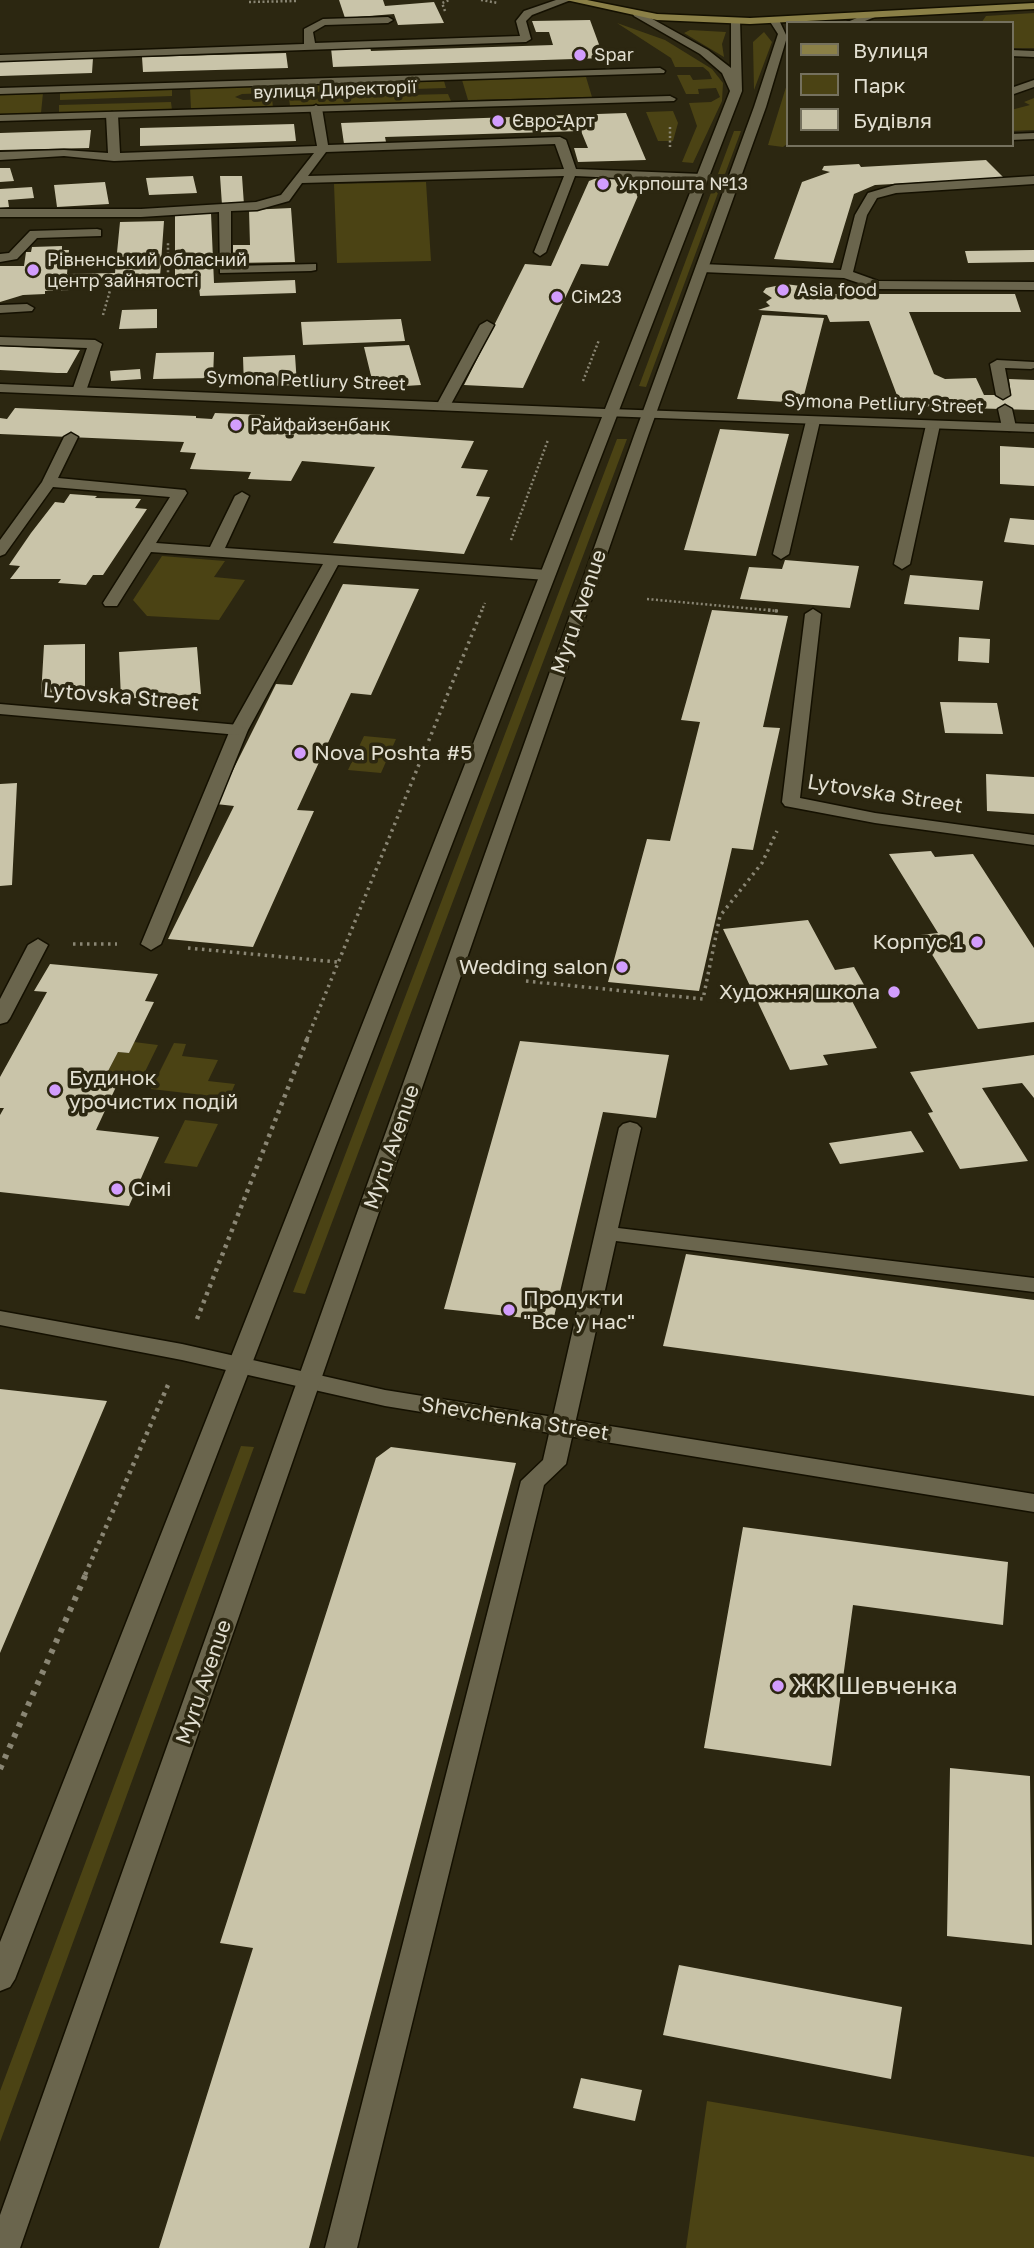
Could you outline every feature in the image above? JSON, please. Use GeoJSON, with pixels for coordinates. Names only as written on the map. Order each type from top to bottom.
{"type":"FeatureCollection","features":[{"type":"Feature","properties":{"kind":"main road"},"geometry":{"type":"LineString","coordinates":[[568,0],[638,14],[736,21],[1027,4]]}},
{"type":"Feature","properties":{"kind":"street"},"geometry":{"type":"LineString","coordinates":[[0,58],[116,60],[286,50],[310,46],[526,39],[521,21],[528,13],[568,0]]}},
{"type":"Feature","properties":{"kind":"street"},"geometry":{"type":"LineString","coordinates":[[638,14],[704,52],[727,71],[736,91]]}},
{"type":"Feature","properties":{"kind":"street"},"geometry":{"type":"LineString","coordinates":[[855,21],[871,15]]}},
{"type":"Feature","properties":{"kind":"street"},"geometry":{"type":"LineString","coordinates":[[310,46],[308,31],[323,22],[388,19]]}},
{"type":"Feature","properties":{"kind":"street","name":"Myru Avenue"},"geometry":{"type":"LineString","coordinates":[[4,2248],[649,414],[783,44],[783,34],[774,20]]}},
{"type":"Feature","properties":{"kind":"street","name":"Myru Avenue"},"geometry":{"type":"LineString","coordinates":[[0,1979],[736,91],[736,21]]}},
{"type":"Feature","properties":{"kind":"street"},"geometry":{"type":"LineString","coordinates":[[1013,53],[1034,54]]}},
{"type":"Feature","properties":{"kind":"street","name":"вулиця Директорії"},"geometry":{"type":"LineString","coordinates":[[0,91],[660,71]]}},
{"type":"Feature","properties":{"kind":"street"},"geometry":{"type":"LineString","coordinates":[[1013,91],[1034,83]]}},
{"type":"Feature","properties":{"kind":"street","name":"вулиця Директорії"},"geometry":{"type":"LineString","coordinates":[[0,118],[670,99]]}},
{"type":"Feature","properties":{"kind":"street"},"geometry":{"type":"LineString","coordinates":[[0,213],[225,209],[257,206],[285,198],[323,149],[316,108]]}},
{"type":"Feature","properties":{"kind":"street"},"geometry":{"type":"LineString","coordinates":[[112,115],[114,157]]}},
{"type":"Feature","properties":{"kind":"street"},"geometry":{"type":"LineString","coordinates":[[1013,137],[1034,135]]}},
{"type":"Feature","properties":{"kind":"street"},"geometry":{"type":"LineString","coordinates":[[0,156],[64,153],[114,157],[560,140],[571,172],[540,252]]}},
{"type":"Feature","properties":{"kind":"street"},"geometry":{"type":"LineString","coordinates":[[298,180],[571,172],[702,178]]}},
{"type":"Feature","properties":{"kind":"street"},"geometry":{"type":"LineString","coordinates":[[846,274],[861,215],[872,196],[895,190],[1034,180]]}},
{"type":"Feature","properties":{"kind":"street"},"geometry":{"type":"LineString","coordinates":[[225,209],[225,270],[311,267]]}},
{"type":"Feature","properties":{"kind":"street"},"geometry":{"type":"LineString","coordinates":[[0,258],[13,256],[34,234],[97,233]]}},
{"type":"Feature","properties":{"kind":"street"},"geometry":{"type":"LineString","coordinates":[[702,268],[846,274],[877,285],[1034,286]]}},
{"type":"Feature","properties":{"kind":"street"},"geometry":{"type":"LineString","coordinates":[[0,309],[27,308]]}},
{"type":"Feature","properties":{"kind":"street"},"geometry":{"type":"LineString","coordinates":[[443,406],[487,325]]}},
{"type":"Feature","properties":{"kind":"street"},"geometry":{"type":"LineString","coordinates":[[0,341],[95,344],[79,391]]}},
{"type":"Feature","properties":{"kind":"street"},"geometry":{"type":"LineString","coordinates":[[1009,427],[997,364],[1031,365]]}},
{"type":"Feature","properties":{"kind":"street","name":"Symona Petliury Street"},"geometry":{"type":"LineString","coordinates":[[0,388],[1034,428]]}},
{"type":"Feature","properties":{"kind":"street"},"geometry":{"type":"LineString","coordinates":[[780,554],[813,421]]}},
{"type":"Feature","properties":{"kind":"street"},"geometry":{"type":"LineString","coordinates":[[902,564],[933,425]]}},
{"type":"Feature","properties":{"kind":"street"},"geometry":{"type":"LineString","coordinates":[[0,551],[49,482],[71,437]]}},
{"type":"Feature","properties":{"kind":"street"},"geometry":{"type":"LineString","coordinates":[[49,482],[180,493],[111,603]]}},
{"type":"Feature","properties":{"kind":"street"},"geometry":{"type":"LineString","coordinates":[[215,552],[242,496]]}},
{"type":"Feature","properties":{"kind":"street"},"geometry":{"type":"LineString","coordinates":[[147,547],[547,575]]}},
{"type":"Feature","properties":{"kind":"street"},"geometry":{"type":"LineString","coordinates":[[151,944],[239,730],[333,561]]}},
{"type":"Feature","properties":{"kind":"street","name":"Lytovska Street"},"geometry":{"type":"LineString","coordinates":[[813,614],[791,802],[875,818],[1034,840]]}},
{"type":"Feature","properties":{"kind":"street","name":"Lytovska Street"},"geometry":{"type":"LineString","coordinates":[[0,709],[239,730]]}},
{"type":"Feature","properties":{"kind":"street"},"geometry":{"type":"LineString","coordinates":[[0,1018],[38,944]]}},
{"type":"Feature","properties":{"kind":"street"},"geometry":{"type":"LineString","coordinates":[[341,2248],[533,1481],[554,1464],[630,1128]]}},
{"type":"Feature","properties":{"kind":"street"},"geometry":{"type":"LineString","coordinates":[[607,1233],[1034,1285]]}},
{"type":"Feature","properties":{"kind":"street","name":"Shevchenka Street"},"geometry":{"type":"LineString","coordinates":[[0,1318],[240,1364],[385,1398],[1034,1503]]}},
{"type":"Feature","properties":{"kind":"path"},"geometry":{"type":"LineString","coordinates":[[249,2],[305,0]]}},
{"type":"Feature","properties":{"kind":"path"},"geometry":{"type":"LineString","coordinates":[[95,344],[111,287],[168,285],[167,211]]}},
{"type":"Feature","properties":{"kind":"path"},"geometry":{"type":"LineString","coordinates":[[0,1769],[205,1303],[337,962],[499,571],[548,438]]}},
{"type":"Feature","properties":{"kind":"path"},"geometry":{"type":"LineString","coordinates":[[648,599],[813,614]]}},
{"type":"Feature","properties":{"kind":"path"},"geometry":{"type":"LineString","coordinates":[[526,981],[703,999],[720,916],[762,863],[791,802]]}},
{"type":"Feature","properties":{"kind":"path"},"geometry":{"type":"LineString","coordinates":[[38,944],[151,944],[337,962]]}},
{"type":"Feature","properties":{"kind":"green space"},"geometry":{"type":"Polygon","coordinates":[[[1034,13],[1034,48],[1013,48],[1013,21],[982,21],[986,16],[1034,13]]]}},
{"type":"Feature","properties":{"kind":"green space"},"geometry":{"type":"Polygon","coordinates":[[[617,23],[665,40],[712,69],[723,83],[722,101],[693,163],[682,162],[697,126],[689,103],[711,102],[720,97],[716,88],[698,89],[699,94],[686,94],[677,75],[690,75],[693,80],[712,79],[709,72],[703,67],[675,67],[671,58],[617,23]]]}},
{"type":"Feature","properties":{"kind":"green space"},"geometry":{"type":"Polygon","coordinates":[[[690,30],[726,32],[722,44],[724,57],[684,33],[690,30]]]}},
{"type":"Feature","properties":{"kind":"green space"},"geometry":{"type":"Polygon","coordinates":[[[764,32],[772,42],[754,90],[753,42],[764,32]]]}},
{"type":"Feature","properties":{"kind":"green space"},"geometry":{"type":"Polygon","coordinates":[[[586,77],[592,97],[468,100],[462,80],[586,77]]]}},
{"type":"Feature","properties":{"kind":"green space"},"geometry":{"type":"Polygon","coordinates":[[[444,81],[446,88],[287,93],[286,85],[444,81]]]}},
{"type":"Feature","properties":{"kind":"green space"},"geometry":{"type":"Polygon","coordinates":[[[270,86],[271,93],[242,94],[235,97],[243,100],[272,99],[273,107],[191,109],[190,88],[270,86]]]}},
{"type":"Feature","properties":{"kind":"green space"},"geometry":{"type":"Polygon","coordinates":[[[786,87],[786,145],[783,147],[768,145],[786,87]]]}},
{"type":"Feature","properties":{"kind":"green space"},"geometry":{"type":"Polygon","coordinates":[[[172,89],[172,96],[60,100],[60,93],[172,89]]]}},
{"type":"Feature","properties":{"kind":"green space"},"geometry":{"type":"Polygon","coordinates":[[[43,93],[41,113],[0,115],[0,95],[43,93]]]}},
{"type":"Feature","properties":{"kind":"green space"},"geometry":{"type":"Polygon","coordinates":[[[448,94],[451,101],[290,106],[289,98],[448,94]]]}},
{"type":"Feature","properties":{"kind":"green space"},"geometry":{"type":"Polygon","coordinates":[[[1034,98],[1034,130],[1013,131],[1013,109],[1030,105],[1024,102],[1034,98]]]}},
{"type":"Feature","properties":{"kind":"green space"},"geometry":{"type":"Polygon","coordinates":[[[171,102],[172,110],[59,113],[59,105],[171,102]]]}},
{"type":"Feature","properties":{"kind":"green space"},"geometry":{"type":"Polygon","coordinates":[[[673,111],[678,123],[673,141],[658,141],[646,112],[673,111]]]}},
{"type":"Feature","properties":{"kind":"green space"},"geometry":{"type":"Polygon","coordinates":[[[734,131],[741,131],[646,387],[639,386],[734,131]]]}},
{"type":"Feature","properties":{"kind":"green space"},"geometry":{"type":"Polygon","coordinates":[[[426,182],[431,261],[337,263],[334,184],[426,182]]]}},
{"type":"Feature","properties":{"kind":"green space"},"geometry":{"type":"Polygon","coordinates":[[[617,439],[627,439],[305,1294],[293,1292],[617,439]]]}},
{"type":"Feature","properties":{"kind":"green space"},"geometry":{"type":"Polygon","coordinates":[[[162,556],[225,561],[214,577],[245,580],[219,620],[147,616],[133,600],[162,556]]]}},
{"type":"Feature","properties":{"kind":"green space"},"geometry":{"type":"Polygon","coordinates":[[[364,736],[396,739],[381,773],[348,770],[364,736]]]}},
{"type":"Feature","properties":{"kind":"green space"},"geometry":{"type":"Polygon","coordinates":[[[134,1042],[158,1045],[139,1084],[118,1082],[121,1076],[106,1075],[118,1052],[129,1053],[134,1042]]]}},
{"type":"Feature","properties":{"kind":"green space"},"geometry":{"type":"Polygon","coordinates":[[[174,1043],[186,1044],[182,1056],[218,1060],[208,1081],[235,1084],[229,1098],[151,1089],[174,1043]]]}},
{"type":"Feature","properties":{"kind":"green space"},"geometry":{"type":"Polygon","coordinates":[[[185,1120],[218,1124],[197,1167],[164,1163],[185,1120]]]}},
{"type":"Feature","properties":{"kind":"green space"},"geometry":{"type":"Polygon","coordinates":[[[241,1446],[254,1447],[0,2142],[0,2091],[241,1446]]]}},
{"type":"Feature","properties":{"kind":"green space"},"geometry":{"type":"Polygon","coordinates":[[[707,2101],[1034,2157],[1034,2248],[686,2248],[707,2101]]]}},
{"type":"Feature","properties":{"kind":"building"},"geometry":{"type":"Polygon","coordinates":[[[339,0],[383,0],[385,6],[434,2],[444,23],[398,25],[394,14],[345,18],[339,0]]]}},
{"type":"Feature","properties":{"kind":"building"},"geometry":{"type":"Polygon","coordinates":[[[590,20],[604,58],[333,67],[331,48],[370,47],[371,51],[553,45],[549,32],[536,32],[532,21],[590,20]]]}},
{"type":"Feature","properties":{"kind":"building"},"geometry":{"type":"Polygon","coordinates":[[[286,53],[288,68],[143,72],[142,57],[286,53]]]}},
{"type":"Feature","properties":{"kind":"building"},"geometry":{"type":"Polygon","coordinates":[[[93,58],[92,73],[0,76],[0,61],[93,58]]]}},
{"type":"Feature","properties":{"kind":"building"},"geometry":{"type":"Polygon","coordinates":[[[626,113],[646,160],[578,162],[574,148],[588,148],[581,131],[385,137],[386,142],[344,144],[341,123],[626,113]]]}},
{"type":"Feature","properties":{"kind":"building"},"geometry":{"type":"Polygon","coordinates":[[[294,124],[296,141],[140,146],[140,128],[294,124]]]}},
{"type":"Feature","properties":{"kind":"building"},"geometry":{"type":"Polygon","coordinates":[[[91,130],[89,148],[0,150],[0,133],[91,130]]]}},
{"type":"Feature","properties":{"kind":"building"},"geometry":{"type":"Polygon","coordinates":[[[986,160],[1004,178],[875,185],[854,194],[833,263],[774,259],[802,182],[830,172],[822,170],[824,166],[859,164],[861,167],[986,160]]]}},
{"type":"Feature","properties":{"kind":"building"},"geometry":{"type":"Polygon","coordinates":[[[0,168],[10,168],[14,181],[0,182],[0,168]]]}},
{"type":"Feature","properties":{"kind":"building"},"geometry":{"type":"Polygon","coordinates":[[[193,176],[197,193],[149,195],[146,178],[193,176]]]}},
{"type":"Feature","properties":{"kind":"building"},"geometry":{"type":"Polygon","coordinates":[[[220,176],[242,176],[244,205],[222,205],[220,176]]]}},
{"type":"Feature","properties":{"kind":"building"},"geometry":{"type":"Polygon","coordinates":[[[602,176],[618,178],[621,183],[643,184],[608,266],[581,264],[523,388],[464,385],[525,264],[551,266],[589,181],[602,176]]]}},
{"type":"Feature","properties":{"kind":"building"},"geometry":{"type":"Polygon","coordinates":[[[105,182],[109,204],[57,207],[54,185],[105,182]]]}},
{"type":"Feature","properties":{"kind":"building"},"geometry":{"type":"Polygon","coordinates":[[[32,187],[34,198],[8,200],[9,207],[0,208],[0,189],[32,187]]]}},
{"type":"Feature","properties":{"kind":"building"},"geometry":{"type":"Polygon","coordinates":[[[291,208],[295,262],[233,263],[233,245],[250,245],[249,210],[291,208]]]}},
{"type":"Feature","properties":{"kind":"building"},"geometry":{"type":"Polygon","coordinates":[[[211,213],[214,283],[295,280],[296,293],[200,296],[199,287],[175,288],[175,215],[211,213]]]}},
{"type":"Feature","properties":{"kind":"building"},"geometry":{"type":"Polygon","coordinates":[[[164,221],[160,277],[147,277],[146,282],[114,283],[114,278],[70,280],[70,290],[45,291],[45,294],[23,295],[0,302],[0,266],[24,266],[26,252],[31,252],[32,247],[62,246],[62,250],[69,250],[67,274],[115,273],[120,222],[164,221]]]}},
{"type":"Feature","properties":{"kind":"building"},"geometry":{"type":"Polygon","coordinates":[[[1034,250],[1034,262],[968,263],[965,251],[1034,250]]]}},
{"type":"Feature","properties":{"kind":"building"},"geometry":{"type":"Polygon","coordinates":[[[785,284],[817,288],[820,294],[1015,294],[1021,312],[909,312],[934,374],[945,379],[976,378],[984,395],[1011,395],[1009,379],[1034,380],[1034,410],[901,406],[869,321],[830,322],[827,315],[758,310],[770,306],[766,302],[772,298],[763,292],[766,288],[785,284]]]}},
{"type":"Feature","properties":{"kind":"building"},"geometry":{"type":"Polygon","coordinates":[[[157,309],[157,328],[119,329],[122,310],[157,309]]]}},
{"type":"Feature","properties":{"kind":"building"},"geometry":{"type":"Polygon","coordinates":[[[762,315],[824,318],[802,403],[737,399],[762,315]]]}},
{"type":"Feature","properties":{"kind":"building"},"geometry":{"type":"Polygon","coordinates":[[[401,319],[405,341],[303,345],[301,322],[401,319]]]}},
{"type":"Feature","properties":{"kind":"building"},"geometry":{"type":"Polygon","coordinates":[[[409,345],[421,385],[374,388],[364,347],[409,345]]]}},
{"type":"Feature","properties":{"kind":"building"},"geometry":{"type":"Polygon","coordinates":[[[0,346],[80,350],[67,373],[57,373],[0,370],[0,346]]]}},
{"type":"Feature","properties":{"kind":"building"},"geometry":{"type":"Polygon","coordinates":[[[214,352],[213,378],[153,379],[156,353],[214,352]]]}},
{"type":"Feature","properties":{"kind":"building"},"geometry":{"type":"Polygon","coordinates":[[[295,355],[297,385],[244,387],[243,357],[295,355]]]}},
{"type":"Feature","properties":{"kind":"building"},"geometry":{"type":"Polygon","coordinates":[[[140,369],[141,379],[111,381],[110,371],[140,369]]]}},
{"type":"Feature","properties":{"kind":"building"},"geometry":{"type":"Polygon","coordinates":[[[15,408],[196,416],[212,419],[215,413],[265,415],[263,422],[288,424],[298,429],[474,441],[461,468],[488,470],[476,496],[490,497],[464,554],[333,543],[375,467],[302,461],[291,481],[248,479],[251,472],[190,469],[196,453],[180,452],[184,442],[0,434],[0,418],[7,419],[15,408]]]}},
{"type":"Feature","properties":{"kind":"building"},"geometry":{"type":"Polygon","coordinates":[[[720,429],[789,434],[756,556],[684,550],[720,429]]]}},
{"type":"Feature","properties":{"kind":"building"},"geometry":{"type":"Polygon","coordinates":[[[1000,446],[1034,448],[1034,486],[1000,484],[1000,446]]]}},
{"type":"Feature","properties":{"kind":"building"},"geometry":{"type":"Polygon","coordinates":[[[70,494],[97,496],[95,498],[141,499],[135,508],[147,509],[103,575],[93,575],[86,585],[58,583],[61,579],[10,579],[20,566],[9,565],[31,533],[55,502],[64,503],[70,494]]]}},
{"type":"Feature","properties":{"kind":"building"},"geometry":{"type":"Polygon","coordinates":[[[1010,518],[1034,520],[1034,545],[1004,542],[1010,518]]]}},
{"type":"Feature","properties":{"kind":"building"},"geometry":{"type":"Polygon","coordinates":[[[785,560],[859,566],[850,608],[740,599],[749,567],[782,569],[785,560]]]}},
{"type":"Feature","properties":{"kind":"building"},"geometry":{"type":"Polygon","coordinates":[[[910,575],[983,581],[979,610],[904,604],[910,575]]]}},
{"type":"Feature","properties":{"kind":"building"},"geometry":{"type":"Polygon","coordinates":[[[343,584],[419,589],[371,695],[351,693],[297,810],[314,811],[253,947],[168,939],[234,806],[216,804],[276,684],[292,685],[343,584]]]}},
{"type":"Feature","properties":{"kind":"building"},"geometry":{"type":"Polygon","coordinates":[[[712,610],[788,616],[763,727],[780,728],[753,850],[732,848],[699,991],[608,982],[647,839],[670,841],[700,722],[681,720],[712,610]]]}},
{"type":"Feature","properties":{"kind":"building"},"geometry":{"type":"Polygon","coordinates":[[[959,637],[990,639],[989,663],[958,661],[959,637]]]}},
{"type":"Feature","properties":{"kind":"building"},"geometry":{"type":"Polygon","coordinates":[[[85,644],[85,695],[41,696],[44,645],[85,644]]]}},
{"type":"Feature","properties":{"kind":"building"},"geometry":{"type":"Polygon","coordinates":[[[197,647],[201,694],[121,699],[119,652],[197,647]]]}},
{"type":"Feature","properties":{"kind":"building"},"geometry":{"type":"Polygon","coordinates":[[[940,702],[997,703],[1003,734],[945,733],[940,702]]]}},
{"type":"Feature","properties":{"kind":"building"},"geometry":{"type":"Polygon","coordinates":[[[986,774],[1034,777],[1034,814],[987,811],[986,774]]]}},
{"type":"Feature","properties":{"kind":"building"},"geometry":{"type":"Polygon","coordinates":[[[17,783],[12,885],[0,886],[0,784],[17,783]]]}},
{"type":"Feature","properties":{"kind":"building","name":"Корпус 1"},"geometry":{"type":"Polygon","coordinates":[[[931,851],[935,857],[973,854],[1034,948],[1034,1022],[978,1029],[920,935],[938,933],[889,854],[931,851]]]}},
{"type":"Feature","properties":{"kind":"building"},"geometry":{"type":"Polygon","coordinates":[[[808,920],[835,970],[854,967],[872,999],[852,1001],[877,1048],[823,1055],[828,1065],[790,1070],[723,929],[808,920]]]}},
{"type":"Feature","properties":{"kind":"building"},"geometry":{"type":"Polygon","coordinates":[[[50,964],[158,974],[145,1001],[154,1002],[129,1053],[118,1052],[106,1075],[121,1076],[96,1130],[159,1137],[129,1206],[0,1192],[0,1115],[4,1108],[0,1108],[0,1077],[47,992],[34,991],[50,964]]]}},
{"type":"Feature","properties":{"kind":"building"},"geometry":{"type":"Polygon","coordinates":[[[520,1041],[669,1055],[656,1118],[603,1112],[553,1321],[444,1309],[520,1041]]]}},
{"type":"Feature","properties":{"kind":"building"},"geometry":{"type":"Polygon","coordinates":[[[1034,1055],[1034,1098],[1022,1083],[982,1088],[1028,1161],[960,1169],[928,1113],[933,1112],[910,1072],[1034,1055]]]}},
{"type":"Feature","properties":{"kind":"building"},"geometry":{"type":"Polygon","coordinates":[[[911,1131],[924,1152],[840,1164],[829,1143],[911,1131]]]}},
{"type":"Feature","properties":{"kind":"building"},"geometry":{"type":"Polygon","coordinates":[[[686,1254],[1034,1300],[1034,1396],[663,1346],[686,1254]]]}},
{"type":"Feature","properties":{"kind":"building"},"geometry":{"type":"Polygon","coordinates":[[[0,1389],[107,1401],[0,1653],[0,1389]]]}},
{"type":"Feature","properties":{"kind":"building"},"geometry":{"type":"Polygon","coordinates":[[[391,1447],[516,1463],[309,2248],[159,2248],[253,1948],[220,1943],[376,1458],[391,1447]]]}},
{"type":"Feature","properties":{"kind":"building","name":"ЖК Шевченка"},"geometry":{"type":"Polygon","coordinates":[[[743,1527],[1008,1562],[1003,1625],[853,1605],[831,1766],[704,1748],[743,1527]]]}},
{"type":"Feature","properties":{"kind":"building"},"geometry":{"type":"Polygon","coordinates":[[[950,1768],[1030,1776],[1032,1945],[947,1936],[950,1768]]]}},
{"type":"Feature","properties":{"kind":"building"},"geometry":{"type":"Polygon","coordinates":[[[679,1965],[902,2007],[891,2079],[663,2035],[679,1965]]]}},
{"type":"Feature","properties":{"kind":"building"},"geometry":{"type":"Polygon","coordinates":[[[581,2078],[642,2090],[635,2121],[573,2108],[581,2078]]]}},
{"type":"Feature","properties":{"kind":"place","name":"Spar"},"geometry":{"type":"Point","coordinates":[580,55]}},
{"type":"Feature","properties":{"kind":"place","name":"Євро-Арт"},"geometry":{"type":"Point","coordinates":[498,121]}},
{"type":"Feature","properties":{"kind":"place","name":"Укрпошта №13"},"geometry":{"type":"Point","coordinates":[603,184]}},
{"type":"Feature","properties":{"kind":"place","name":"Рівненський обласний центр зайнятості"},"geometry":{"type":"Point","coordinates":[33,270]}},
{"type":"Feature","properties":{"kind":"place","name":"Asia food"},"geometry":{"type":"Point","coordinates":[783,290]}},
{"type":"Feature","properties":{"kind":"place","name":"Сім23"},"geometry":{"type":"Point","coordinates":[557,297]}},
{"type":"Feature","properties":{"kind":"place","name":"Райфайзенбанк"},"geometry":{"type":"Point","coordinates":[236,425]}},
{"type":"Feature","properties":{"kind":"place","name":"Nova Poshta #5"},"geometry":{"type":"Point","coordinates":[300,753]}},
{"type":"Feature","properties":{"kind":"place","name":"Корпус 1"},"geometry":{"type":"Point","coordinates":[977,942]}},
{"type":"Feature","properties":{"kind":"place","name":"Wedding salon"},"geometry":{"type":"Point","coordinates":[622,967]}},
{"type":"Feature","properties":{"kind":"place","name":"Художня школа"},"geometry":{"type":"Point","coordinates":[894,992]}},
{"type":"Feature","properties":{"kind":"place","name":"Будинок урочистих подій"},"geometry":{"type":"Point","coordinates":[55,1090]}},
{"type":"Feature","properties":{"kind":"place","name":"Сімі"},"geometry":{"type":"Point","coordinates":[117,1189]}},
{"type":"Feature","properties":{"kind":"place","name":"Продукти \"Все у нас\""},"geometry":{"type":"Point","coordinates":[509,1310]}},
{"type":"Feature","properties":{"kind":"place","name":"ЖК Шевченка"},"geometry":{"type":"Point","coordinates":[778,1686]}}]}
